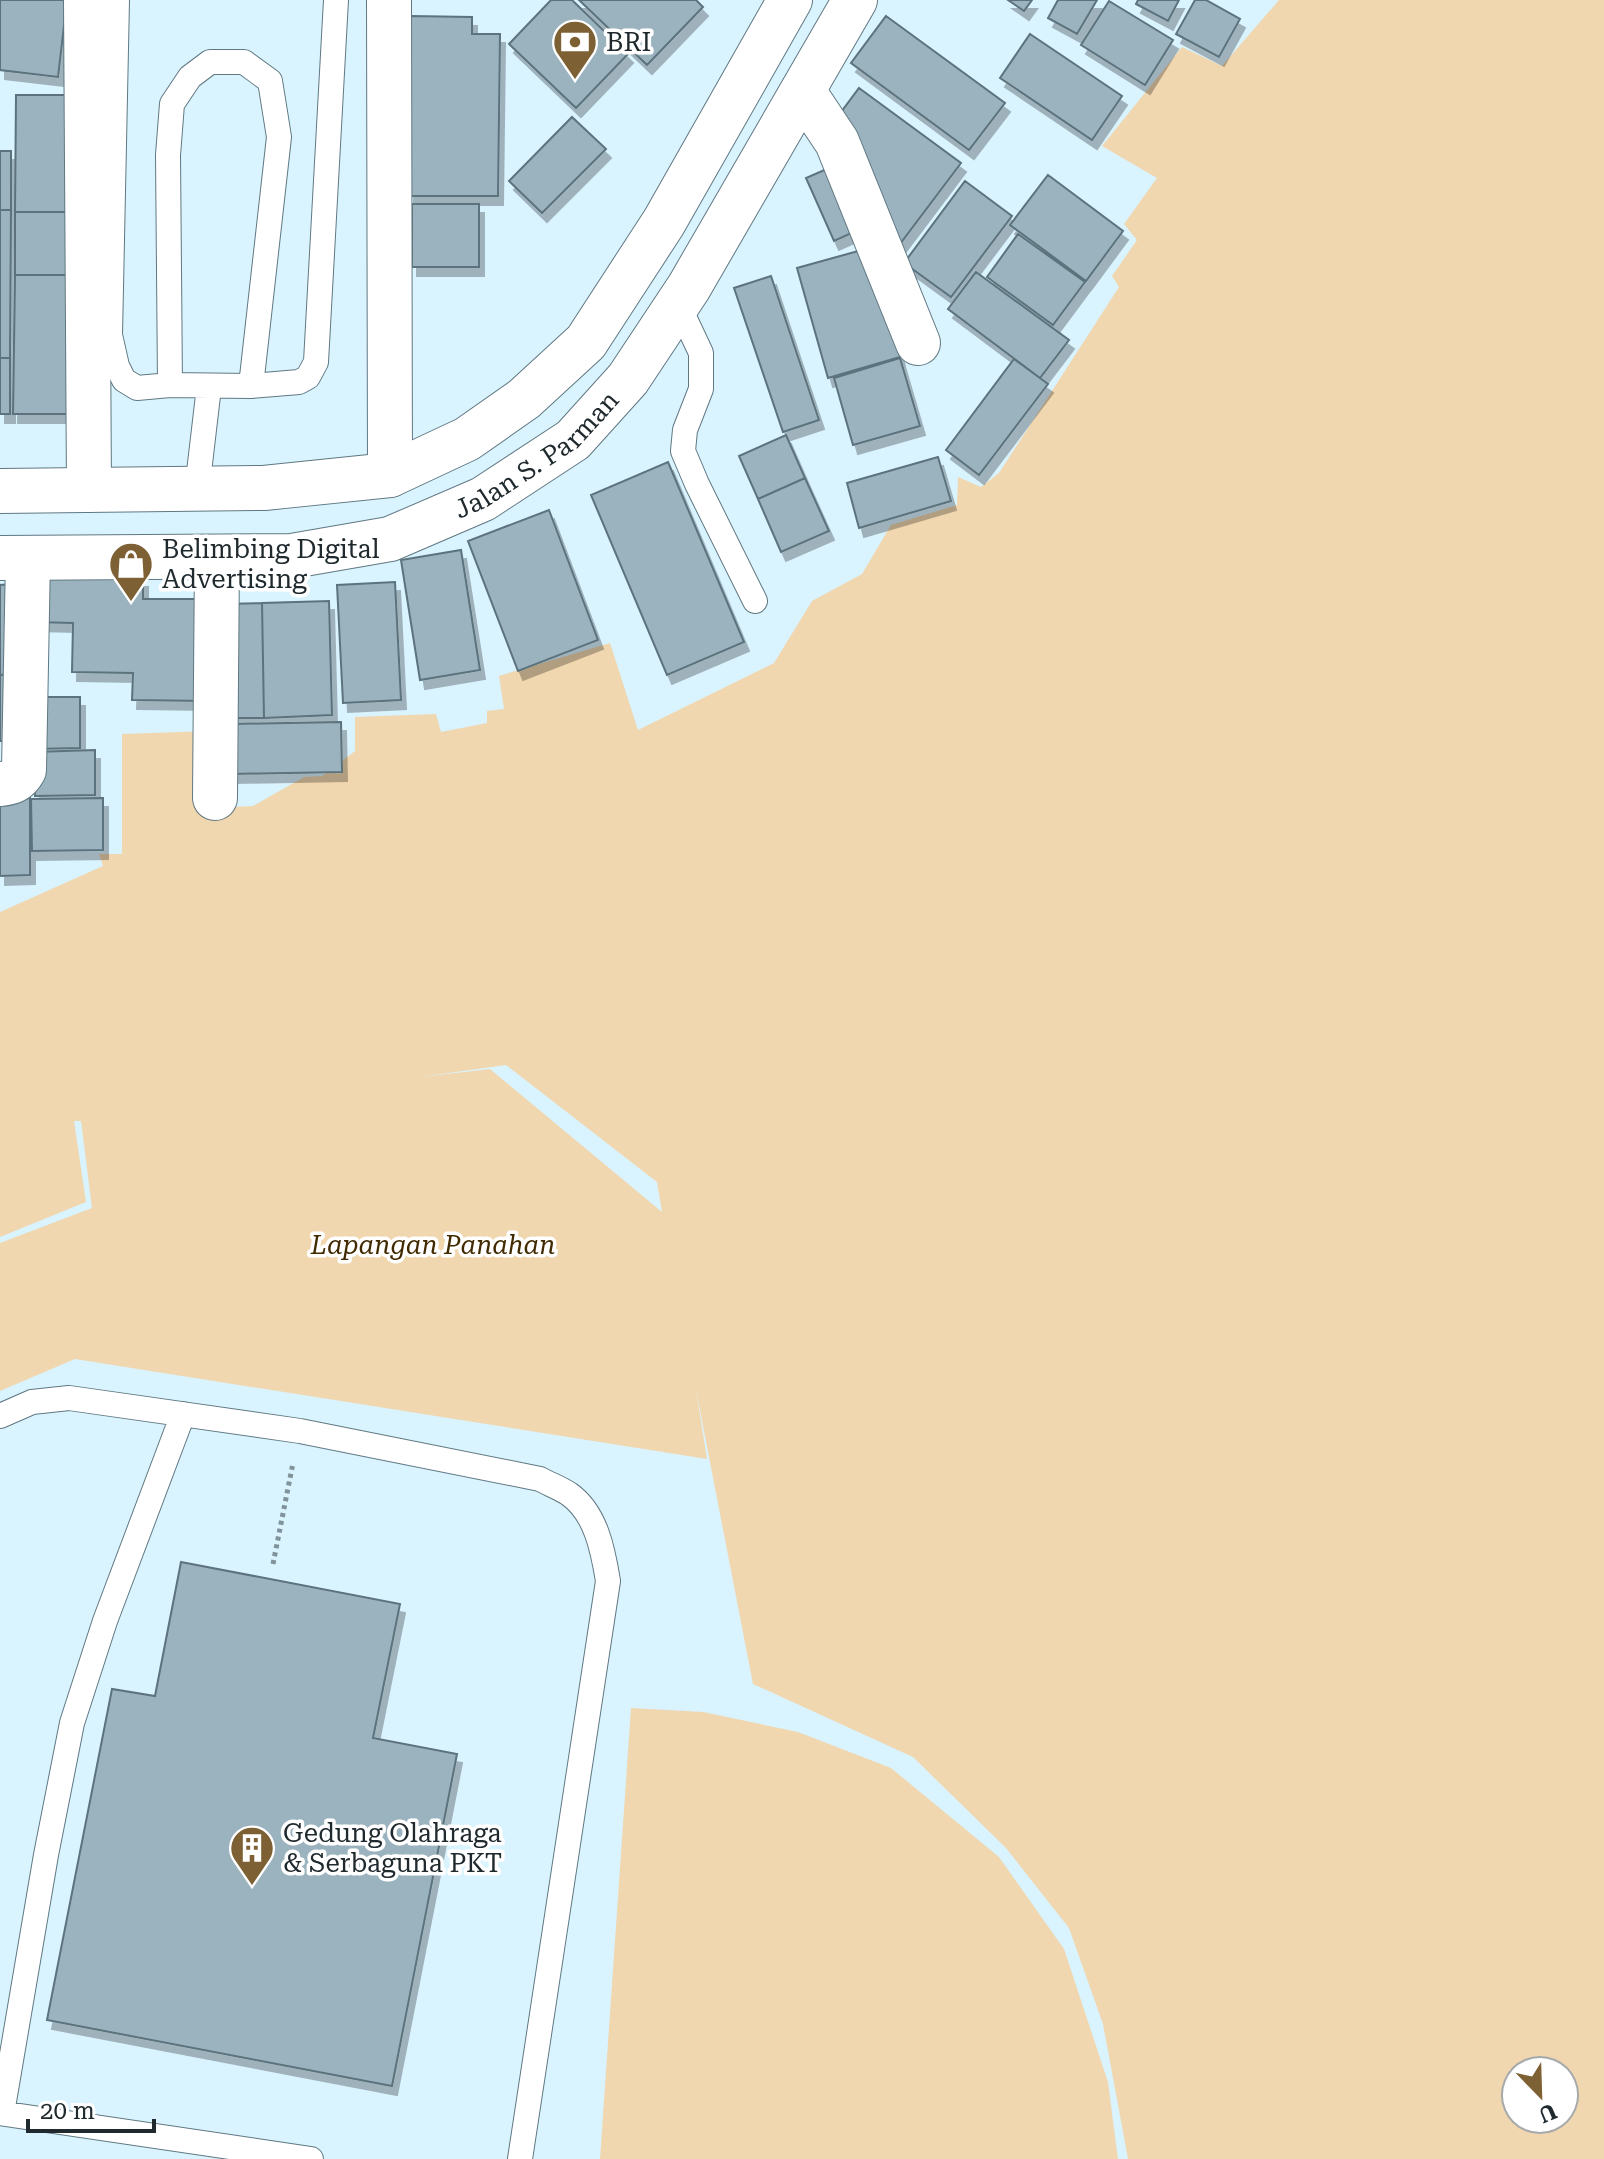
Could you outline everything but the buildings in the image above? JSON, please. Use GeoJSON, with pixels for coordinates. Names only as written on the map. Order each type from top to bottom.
{"type":"FeatureCollection","features":[{"type":"Feature","properties":{"kind":"main road"},"geometry":{"type":"LineString","coordinates":[[86,0],[89,490]]}},
{"type":"Feature","properties":{"kind":"main road"},"geometry":{"type":"LineString","coordinates":[[389,0],[390,475]]}},
{"type":"Feature","properties":{"kind":"main road","name":"Jalan S. Parman"},"geometry":{"type":"LineString","coordinates":[[0,491],[264,488],[390,475],[467,439],[524,399],[586,342],[664,222],[790,0]]}},
{"type":"Feature","properties":{"kind":"main road","name":"Jalan S. Parman"},"geometry":{"type":"LineString","coordinates":[[14,558],[292,556],[390,539],[483,499],[573,440],[628,379],[678,304],[855,0]]}},
{"type":"Feature","properties":{"kind":"main road"},"geometry":{"type":"LineString","coordinates":[[803,91],[837,142],[918,343]]}},
{"type":"Feature","properties":{"kind":"main road"},"geometry":{"type":"LineString","coordinates":[[155,558],[176,489]]}},
{"type":"Feature","properties":{"kind":"main road"},"geometry":{"type":"LineString","coordinates":[[215,798],[217,557]]}},
{"type":"Feature","properties":{"kind":"main road"},"geometry":{"type":"LineString","coordinates":[[0,784],[13,782],[24,770],[14,558]]}},
{"type":"Feature","properties":{"kind":"lane"},"geometry":{"type":"LineString","coordinates":[[117,0],[110,335],[117,366],[124,380],[137,388],[299,382],[308,377],[316,362],[336,0]]}},
{"type":"Feature","properties":{"kind":"lane"},"geometry":{"type":"LineString","coordinates":[[170,385],[168,155],[172,104],[190,77],[210,62],[244,62],[270,81],[279,137],[251,386]]}},
{"type":"Feature","properties":{"kind":"lane"},"geometry":{"type":"LineString","coordinates":[[678,304],[701,353],[701,389],[685,430],[683,451],[755,601]]}},
{"type":"Feature","properties":{"kind":"lane"},"geometry":{"type":"LineString","coordinates":[[176,489],[209,387]]}},
{"type":"Feature","properties":{"kind":"lane"},"geometry":{"type":"LineString","coordinates":[[0,1416],[32,1402],[69,1398],[300,1431],[540,1479],[571,1495],[591,1519],[602,1547],[608,1581],[520,2159]]}},
{"type":"Feature","properties":{"kind":"lane"},"geometry":{"type":"LineString","coordinates":[[183,1414],[105,1621],[72,1723],[1,2113],[311,2159]]}},
{"type":"Feature","properties":{"kind":"path"},"geometry":{"type":"LineString","coordinates":[[273,1564],[300,1431]]}},
{"type":"Feature","properties":{"kind":"green space","name":"Lapangan Panahan"},"geometry":{"type":"Polygon","coordinates":[[[1279,0],[1604,0],[1604,2159],[1128,2159],[1103,2024],[1069,1928],[1006,1848],[913,1757],[753,1684],[696,1390],[707,1459],[75,1359],[0,1391],[0,1243],[92,1208],[81,1121],[74,1121],[86,1202],[0,1237],[0,912],[103,866],[99,854],[122,854],[122,734],[211,731],[214,808],[253,806],[304,777],[322,776],[355,751],[355,717],[436,714],[441,732],[487,723],[487,711],[504,709],[499,676],[610,643],[638,730],[774,663],[812,601],[862,574],[891,525],[957,505],[958,477],[981,487],[999,473],[1119,287],[1112,276],[1137,240],[1124,224],[1157,178],[1102,146],[1182,47],[1222,66],[1279,0]],[[506,1065],[420,1077],[490,1069],[662,1212],[657,1182],[506,1065]]]}},
{"type":"Feature","properties":{"kind":"green space"},"geometry":{"type":"Polygon","coordinates":[[[631,1708],[703,1712],[798,1732],[891,1768],[999,1857],[1064,1949],[1108,2082],[1118,2159],[600,2159],[631,1708]]]}},
{"type":"Feature","properties":{"kind":"place","name":"BRI"},"geometry":{"type":"Point","coordinates":[575,81]}},
{"type":"Feature","properties":{"kind":"place","name":"Belimbing Digital Advertising"},"geometry":{"type":"Point","coordinates":[131,603]}},
{"type":"Feature","properties":{"kind":"place","name":"Gedung Olahraga & Serbaguna PKT"},"geometry":{"type":"Point","coordinates":[252,1887]}}]}
